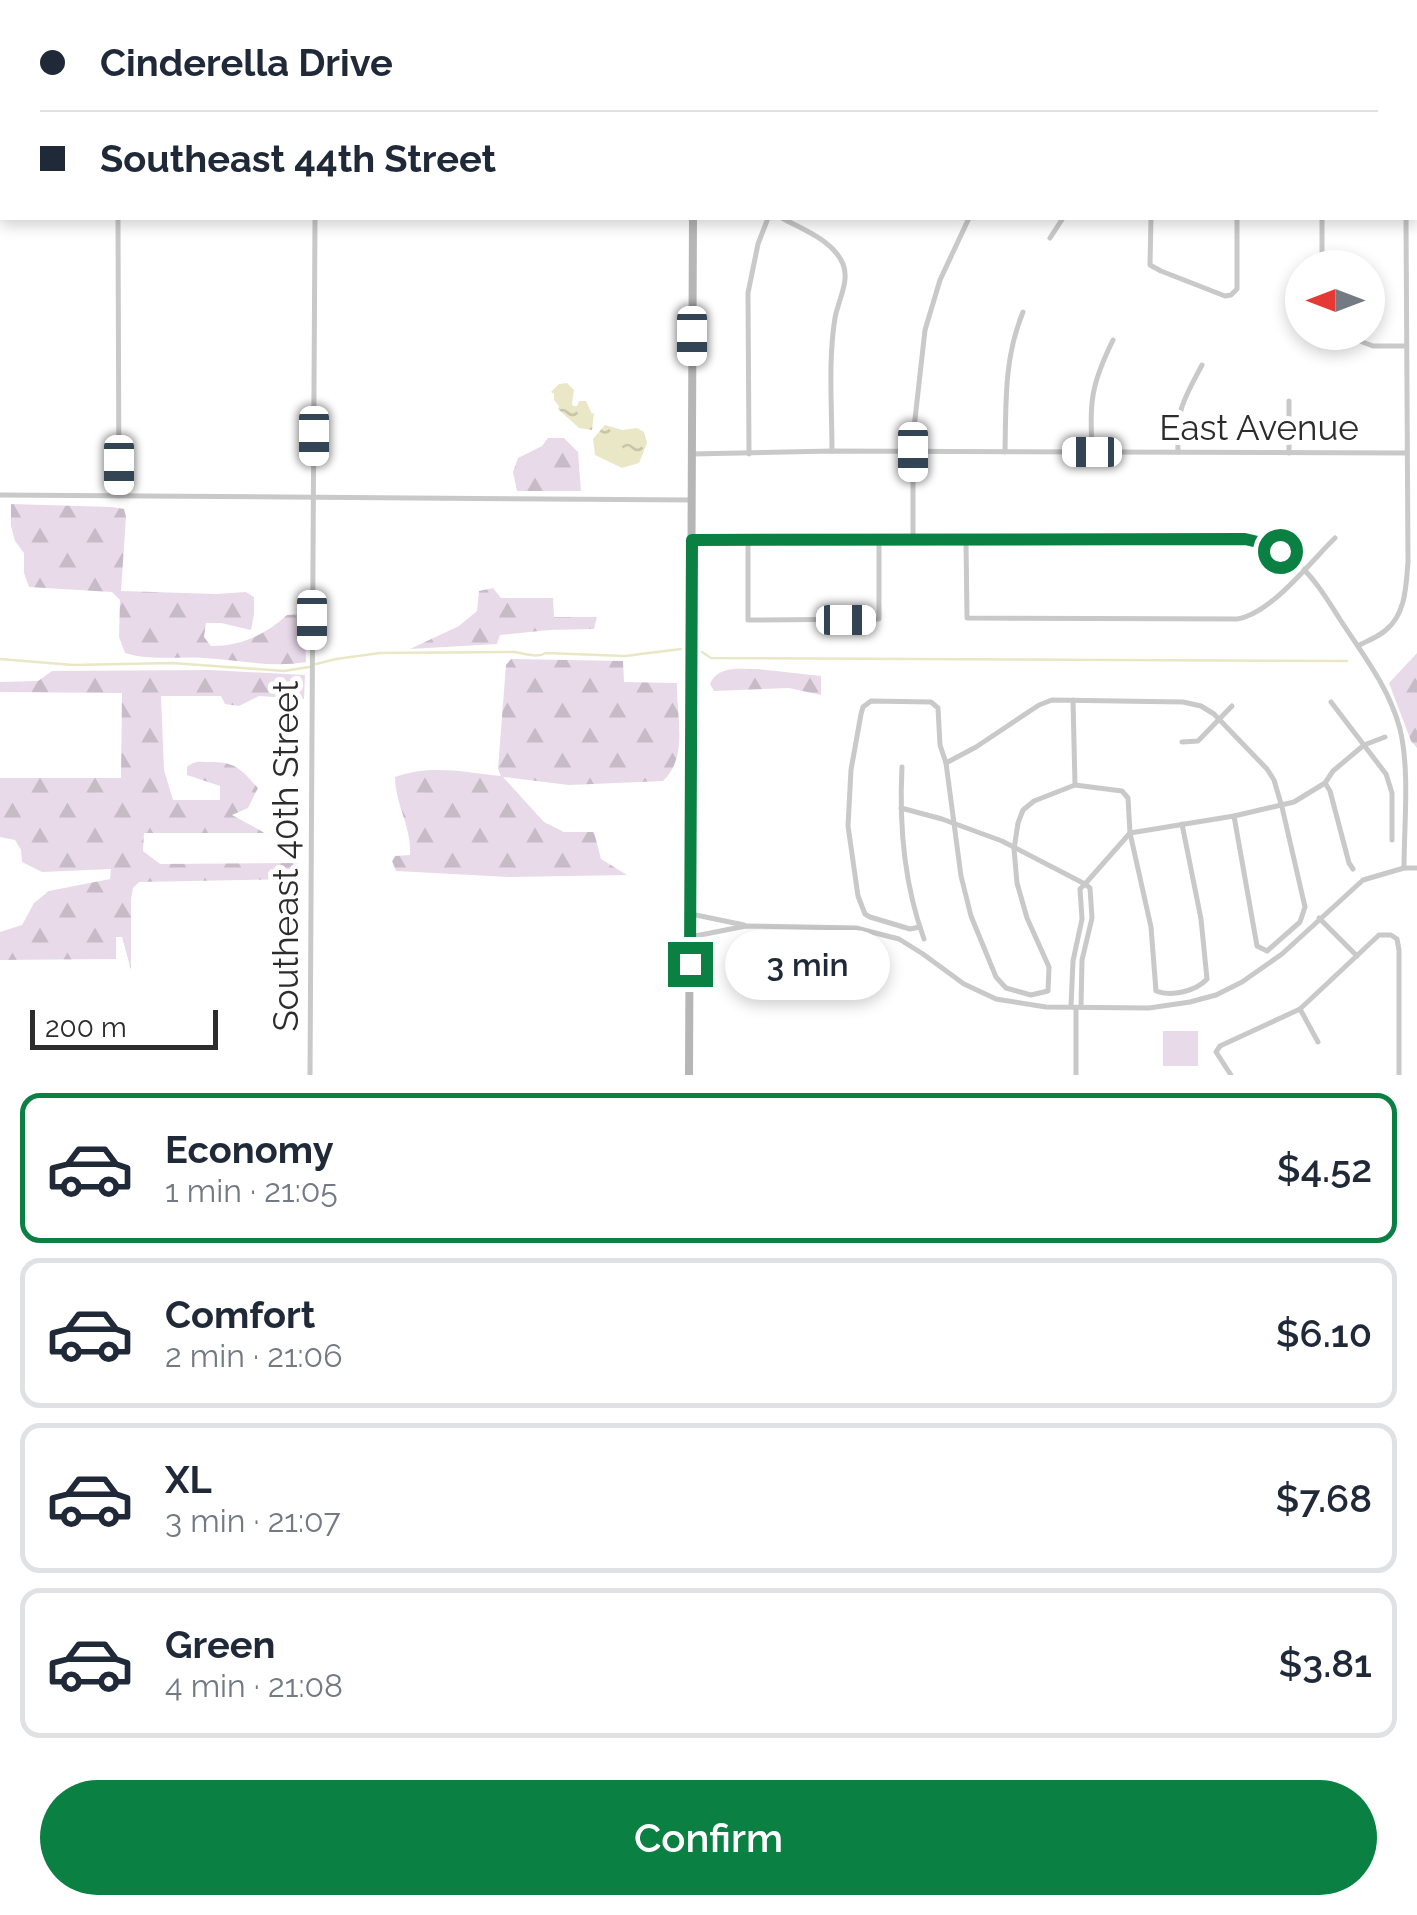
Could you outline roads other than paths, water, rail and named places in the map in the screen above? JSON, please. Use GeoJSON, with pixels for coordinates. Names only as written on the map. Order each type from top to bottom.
{"type":"FeatureCollection","features":[{"type":"Feature","properties":{"kind":"main road"},"geometry":{"type":"LineString","coordinates":[[689,1075],[693,220]]}},
{"type":"Feature","properties":{"kind":"street"},"geometry":{"type":"LineString","coordinates":[[118,220],[119,496]]}},
{"type":"Feature","properties":{"kind":"street","name":"Southeast 40th Street"},"geometry":{"type":"LineString","coordinates":[[310,1075],[315,220]]}},
{"type":"Feature","properties":{"kind":"street"},"geometry":{"type":"LineString","coordinates":[[749,454],[748,293],[767,220]]}},
{"type":"Feature","properties":{"kind":"street"},"geometry":{"type":"LineString","coordinates":[[786,220],[827,243],[845,268],[832,340],[832,451]]}},
{"type":"Feature","properties":{"kind":"street"},"geometry":{"type":"LineString","coordinates":[[913,540],[915,406],[925,330],[940,280],[968,220]]}},
{"type":"Feature","properties":{"kind":"street"},"geometry":{"type":"LineString","coordinates":[[1050,238],[1062,220]]}},
{"type":"Feature","properties":{"kind":"street"},"geometry":{"type":"LineString","coordinates":[[1151,220],[1150,265],[1225,296],[1237,289],[1237,220]]}},
{"type":"Feature","properties":{"kind":"street"},"geometry":{"type":"LineString","coordinates":[[1322,220],[1322,250]]}},
{"type":"Feature","properties":{"kind":"street"},"geometry":{"type":"LineString","coordinates":[[1358,646],[1386,630],[1402,606],[1408,562],[1406,220]]}},
{"type":"Feature","properties":{"kind":"street"},"geometry":{"type":"LineString","coordinates":[[1005,452],[1008,360],[1023,312]]}},
{"type":"Feature","properties":{"kind":"street"},"geometry":{"type":"LineString","coordinates":[[1092,452],[1092,394],[1113,340]]}},
{"type":"Feature","properties":{"kind":"street"},"geometry":{"type":"LineString","coordinates":[[1385,347],[1406,346]]}},
{"type":"Feature","properties":{"kind":"street"},"geometry":{"type":"LineString","coordinates":[[1178,452],[1180,409],[1202,366]]}},
{"type":"Feature","properties":{"kind":"street"},"geometry":{"type":"LineString","coordinates":[[1289,402],[1290,454]]}},
{"type":"Feature","properties":{"kind":"street","name":"East Avenue"},"geometry":{"type":"LineString","coordinates":[[692,454],[1406,453]]}},
{"type":"Feature","properties":{"kind":"street"},"geometry":{"type":"LineString","coordinates":[[0,495],[692,500]]}},
{"type":"Feature","properties":{"kind":"street"},"geometry":{"type":"LineString","coordinates":[[1408,497],[1417,497]]}},
{"type":"Feature","properties":{"kind":"street"},"geometry":{"type":"LineString","coordinates":[[966,540],[967,618],[1248,617],[1297,579],[1335,538]]}},
{"type":"Feature","properties":{"kind":"street"},"geometry":{"type":"LineString","coordinates":[[748,539],[748,620],[878,620],[878,539]]}},
{"type":"Feature","properties":{"kind":"street"},"geometry":{"type":"LineString","coordinates":[[692,540],[1245,539],[1280,551],[1312,577],[1384,688],[1400,732],[1404,762],[1404,868]]}},
{"type":"Feature","properties":{"kind":"street"},"geometry":{"type":"LineString","coordinates":[[946,763],[1046,702],[1059,699],[1184,702],[1208,709],[1271,774],[1282,807],[1301,883],[1304,913],[1300,922],[1272,948],[1263,950],[1258,946],[1234,816]]}},
{"type":"Feature","properties":{"kind":"street"},"geometry":{"type":"LineString","coordinates":[[920,927],[910,929],[870,917],[861,906],[848,801],[861,714],[866,704],[878,700],[936,705],[965,896],[996,977],[1006,988],[1020,994],[1030,996],[1048,991],[1049,968],[1021,900],[1015,834],[1024,810],[1034,801],[1075,785],[1122,791],[1128,798],[1130,833],[1151,926],[1156,991],[1163,994],[1194,989],[1207,979],[1201,918],[1182,824]]}},
{"type":"Feature","properties":{"kind":"street"},"geometry":{"type":"LineString","coordinates":[[1072,700],[1075,785]]}},
{"type":"Feature","properties":{"kind":"street"},"geometry":{"type":"LineString","coordinates":[[1331,702],[1390,783],[1392,840]]}},
{"type":"Feature","properties":{"kind":"street"},"geometry":{"type":"LineString","coordinates":[[1182,742],[1198,740],[1232,706]]}},
{"type":"Feature","properties":{"kind":"street"},"geometry":{"type":"LineString","coordinates":[[1076,1075],[1073,961],[1082,919],[1080,889],[1130,833],[1282,807],[1325,783],[1332,771],[1364,745],[1385,736]]}},
{"type":"Feature","properties":{"kind":"street"},"geometry":{"type":"LineString","coordinates":[[902,767],[906,870],[924,939]]}},
{"type":"Feature","properties":{"kind":"street"},"geometry":{"type":"LineString","coordinates":[[1325,783],[1353,869]]}},
{"type":"Feature","properties":{"kind":"street"},"geometry":{"type":"LineString","coordinates":[[901,808],[1002,841],[1084,884]]}},
{"type":"Feature","properties":{"kind":"street"},"geometry":{"type":"LineString","coordinates":[[690,914],[746,926],[856,928],[899,939],[964,984],[996,999],[1046,1007],[1149,1008],[1216,994],[1264,969],[1363,880],[1417,868]]}},
{"type":"Feature","properties":{"kind":"street"},"geometry":{"type":"LineString","coordinates":[[1319,918],[1357,956]]}},
{"type":"Feature","properties":{"kind":"street"},"geometry":{"type":"LineString","coordinates":[[690,937],[746,926]]}},
{"type":"Feature","properties":{"kind":"street"},"geometry":{"type":"LineString","coordinates":[[1231,1075],[1216,1052],[1220,1046],[1300,1008],[1379,936],[1392,935],[1399,950],[1399,1075]]}},
{"type":"Feature","properties":{"kind":"street"},"geometry":{"type":"LineString","coordinates":[[1300,1008],[1318,1042]]}},
{"type":"Feature","properties":{"kind":"water"},"geometry":{"type":"Polygon","coordinates":[[[567,383],[574,390],[573,406],[586,401],[594,413],[592,430],[579,428],[558,409],[551,392],[559,384],[567,383]]]}},
{"type":"Feature","properties":{"kind":"water"},"geometry":{"type":"Polygon","coordinates":[[[605,425],[644,432],[647,443],[639,463],[622,468],[595,455],[593,439],[605,425]]]}},
{"type":"Feature","properties":{"kind":"waterway"},"geometry":{"type":"LineString","coordinates":[[316,664],[380,653],[625,656],[681,649]]}},
{"type":"Feature","properties":{"kind":"waterway"},"geometry":{"type":"LineString","coordinates":[[702,652],[711,658],[1347,661]]}},
{"type":"Feature","properties":{"kind":"waterway"},"geometry":{"type":"LineString","coordinates":[[0,659],[73,665],[172,663],[284,671],[309,667]]}}]}
